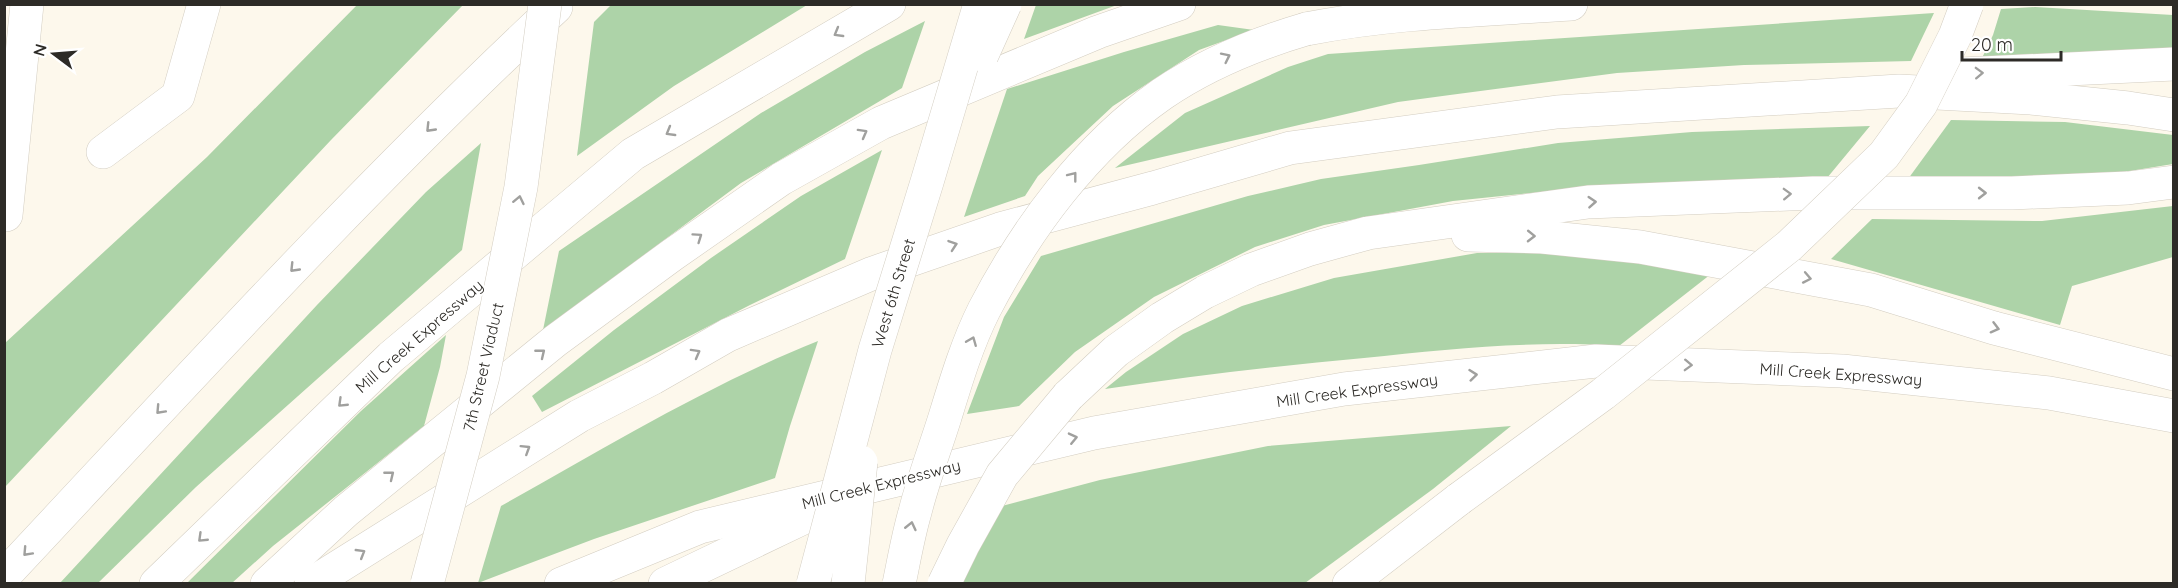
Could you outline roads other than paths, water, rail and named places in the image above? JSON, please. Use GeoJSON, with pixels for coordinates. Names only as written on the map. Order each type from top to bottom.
{"type":"FeatureCollection","features":[{"type":"Feature","properties":{"kind":"main road"},"geometry":{"type":"LineString","coordinates":[[6,216],[27,4]]}},
{"type":"Feature","properties":{"kind":"main road"},"geometry":{"type":"LineString","coordinates":[[103,152],[178,96],[204,4]]}},
{"type":"Feature","properties":{"kind":"main road"},"geometry":{"type":"LineString","coordinates":[[471,86],[536,4]]}},
{"type":"Feature","properties":{"kind":"main road","name":"7th Street Viaduct"},"geometry":{"type":"LineString","coordinates":[[427,584],[483,376],[519,198],[545,4]]}},
{"type":"Feature","properties":{"kind":"main road"},"geometry":{"type":"LineString","coordinates":[[4,576],[244,321],[471,86],[559,4]]}},
{"type":"Feature","properties":{"kind":"main road","name":"Mill Creek Expressway"},"geometry":{"type":"LineString","coordinates":[[156,584],[391,357],[633,154],[889,4]]}},
{"type":"Feature","properties":{"kind":"main road","name":"West 6th Street"},"geometry":{"type":"LineString","coordinates":[[813,584],[875,350],[980,4]]}},
{"type":"Feature","properties":{"kind":"main road"},"geometry":{"type":"LineString","coordinates":[[927,182],[1005,4]]}},
{"type":"Feature","properties":{"kind":"main road"},"geometry":{"type":"LineString","coordinates":[[267,584],[346,511],[555,341],[781,179],[881,123],[1098,32],[1179,4]]}},
{"type":"Feature","properties":{"kind":"main road"},"geometry":{"type":"LineString","coordinates":[[899,584],[915,512],[962,367],[984,312],[1015,256],[1081,165],[1161,95],[1233,54],[1306,29],[1355,19],[1571,4]]}},
{"type":"Feature","properties":{"kind":"main road"},"geometry":{"type":"LineString","coordinates":[[1349,584],[1459,499],[1603,394],[1789,246],[1884,155],[1921,104],[1955,36],[1967,4]]}},
{"type":"Feature","properties":{"kind":"main road"},"geometry":{"type":"LineString","coordinates":[[1713,103],[1900,76],[2174,64]]}},
{"type":"Feature","properties":{"kind":"main road"},"geometry":{"type":"LineString","coordinates":[[311,584],[579,416],[653,378],[728,335],[873,273],[1000,229],[1290,148],[1557,112],[1899,92],[2031,98],[2174,115]]}},
{"type":"Feature","properties":{"kind":"main road"},"geometry":{"type":"LineString","coordinates":[[944,584],[1002,475],[1068,396],[1116,351],[1162,318],[1205,292],[1251,270],[1300,253],[1368,233],[1588,202],[1813,193],[2012,193],[2128,188],[2174,182]]}},
{"type":"Feature","properties":{"kind":"main road"},"geometry":{"type":"LineString","coordinates":[[1368,233],[1542,237],[1640,247],[1871,290],[1994,328],[2174,374]]}},
{"type":"Feature","properties":{"kind":"main road"},"geometry":{"type":"LineString","coordinates":[[848,584],[875,350]]}},
{"type":"Feature","properties":{"kind":"main road","name":"Mill Creek Expressway"},"geometry":{"type":"LineString","coordinates":[[561,584],[700,527],[1094,433],[1344,389],[1596,362],[1842,371],[2049,393],[2174,416]]}},
{"type":"Feature","properties":{"kind":"main road"},"geometry":{"type":"LineString","coordinates":[[665,584],[873,486]]}}]}
